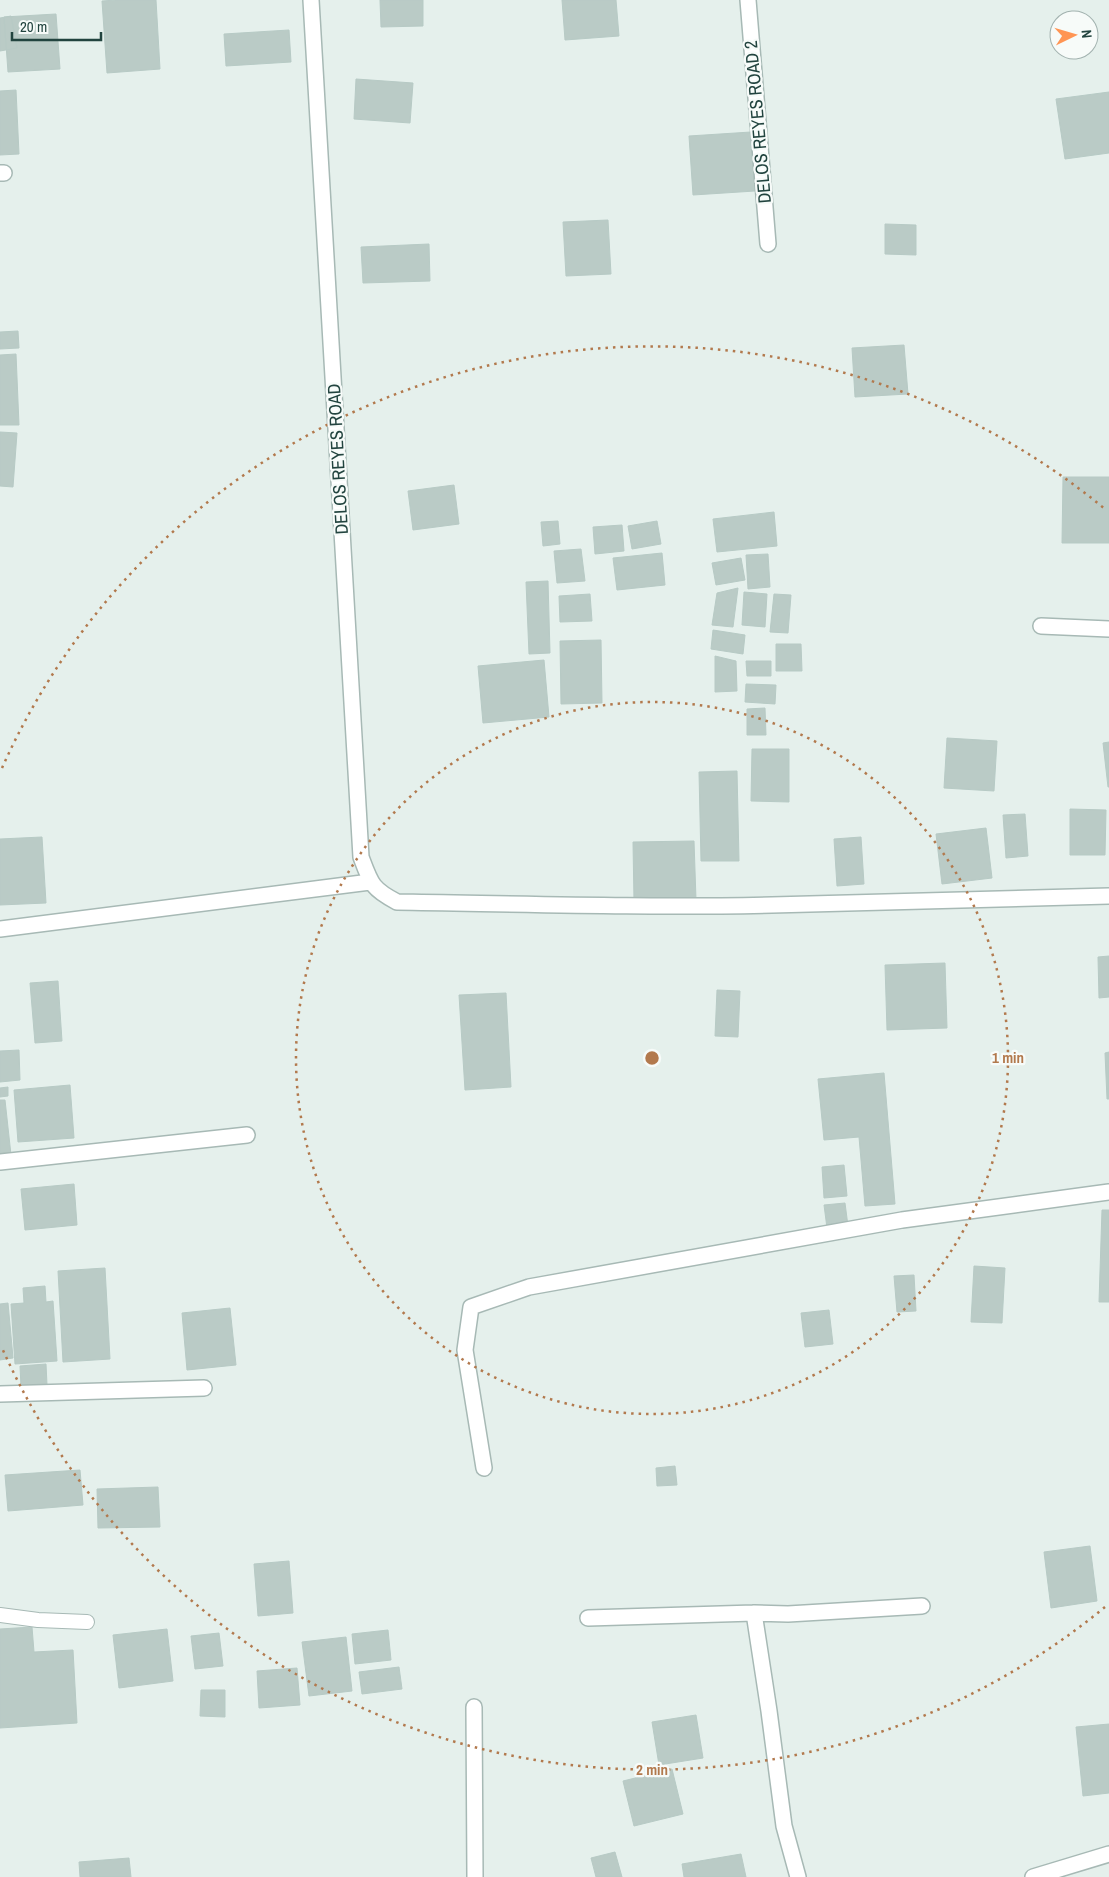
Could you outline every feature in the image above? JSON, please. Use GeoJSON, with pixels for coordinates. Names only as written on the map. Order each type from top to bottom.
{"type":"FeatureCollection","features":[{"type":"Feature","properties":{"kind":"street","name":"DELOS REYES ROAD"},"geometry":{"type":"LineString","coordinates":[[311,0],[361,858],[370,882],[380,893],[397,902],[618,906],[771,905],[1109,896]]}},
{"type":"Feature","properties":{"kind":"street","name":"DELOS REYES ROAD 2"},"geometry":{"type":"LineString","coordinates":[[748,0],[768,244]]}},
{"type":"Feature","properties":{"kind":"street"},"geometry":{"type":"LineString","coordinates":[[1041,626],[1109,629]]}},
{"type":"Feature","properties":{"kind":"street"},"geometry":{"type":"LineString","coordinates":[[0,929],[370,882]]}},
{"type":"Feature","properties":{"kind":"street"},"geometry":{"type":"LineString","coordinates":[[0,1162],[247,1135]]}},
{"type":"Feature","properties":{"kind":"street"},"geometry":{"type":"LineString","coordinates":[[484,1468],[465,1350],[471,1308],[529,1287],[902,1220],[1109,1192]]}},
{"type":"Feature","properties":{"kind":"street"},"geometry":{"type":"LineString","coordinates":[[0,1394],[204,1388]]}},
{"type":"Feature","properties":{"kind":"street"},"geometry":{"type":"LineString","coordinates":[[588,1618],[754,1613],[788,1614],[922,1606]]}},
{"type":"Feature","properties":{"kind":"street"},"geometry":{"type":"LineString","coordinates":[[754,1613],[784,1826],[798,1877]]}},
{"type":"Feature","properties":{"kind":"street"},"geometry":{"type":"LineString","coordinates":[[474,1707],[475,1877]]}},
{"type":"Feature","properties":{"kind":"street"},"geometry":{"type":"LineString","coordinates":[[1032,1877],[1109,1854]]}},
{"type":"Feature","properties":{"kind":"lane"},"geometry":{"type":"LineString","coordinates":[[0,1615],[38,1620],[87,1622]]}},
{"type":"Feature","properties":{"kind":"building"},"geometry":{"type":"Polygon","coordinates":[[[156,0],[160,69],[107,73],[102,1],[156,0]]]}},
{"type":"Feature","properties":{"kind":"building"},"geometry":{"type":"Polygon","coordinates":[[[380,0],[423,0],[423,26],[381,27],[380,0]]]}},
{"type":"Feature","properties":{"kind":"building"},"geometry":{"type":"Polygon","coordinates":[[[562,0],[616,0],[619,36],[565,40],[562,0]]]}},
{"type":"Feature","properties":{"kind":"building"},"geometry":{"type":"Polygon","coordinates":[[[56,14],[60,69],[8,72],[4,17],[56,14]]]}},
{"type":"Feature","properties":{"kind":"building"},"geometry":{"type":"Polygon","coordinates":[[[11,16],[17,48],[0,51],[0,18],[11,16]]]}},
{"type":"Feature","properties":{"kind":"building"},"geometry":{"type":"Polygon","coordinates":[[[289,30],[291,62],[226,66],[224,34],[289,30]]]}},
{"type":"Feature","properties":{"kind":"building"},"geometry":{"type":"Polygon","coordinates":[[[356,79],[413,83],[410,123],[354,119],[356,79]]]}},
{"type":"Feature","properties":{"kind":"building"},"geometry":{"type":"Polygon","coordinates":[[[16,90],[19,154],[0,155],[0,91],[16,90]]]}},
{"type":"Feature","properties":{"kind":"building"},"geometry":{"type":"Polygon","coordinates":[[[1109,92],[1109,153],[1065,159],[1056,99],[1109,92]]]}},
{"type":"Feature","properties":{"kind":"building"},"geometry":{"type":"Polygon","coordinates":[[[751,132],[755,191],[693,195],[689,136],[751,132]]]}},
{"type":"Feature","properties":{"kind":"building"},"geometry":{"type":"Polygon","coordinates":[[[608,220],[611,274],[566,276],[563,222],[608,220]]]}},
{"type":"Feature","properties":{"kind":"building"},"geometry":{"type":"Polygon","coordinates":[[[885,224],[916,225],[916,255],[885,254],[885,224]]]}},
{"type":"Feature","properties":{"kind":"building"},"geometry":{"type":"Polygon","coordinates":[[[429,244],[430,281],[363,283],[361,247],[429,244]]]}},
{"type":"Feature","properties":{"kind":"building"},"geometry":{"type":"Polygon","coordinates":[[[18,331],[19,348],[0,349],[0,332],[18,331]]]}},
{"type":"Feature","properties":{"kind":"building"},"geometry":{"type":"Polygon","coordinates":[[[904,345],[908,394],[855,397],[852,348],[904,345]]]}},
{"type":"Feature","properties":{"kind":"building"},"geometry":{"type":"Polygon","coordinates":[[[16,354],[19,425],[0,425],[0,355],[16,354]]]}},
{"type":"Feature","properties":{"kind":"building"},"geometry":{"type":"Polygon","coordinates":[[[0,432],[17,433],[13,487],[0,486],[0,432]]]}},
{"type":"Feature","properties":{"kind":"building"},"geometry":{"type":"Polygon","coordinates":[[[1063,477],[1109,477],[1109,543],[1062,543],[1063,477]]]}},
{"type":"Feature","properties":{"kind":"building"},"geometry":{"type":"Polygon","coordinates":[[[454,485],[459,524],[413,530],[408,491],[454,485]]]}},
{"type":"Feature","properties":{"kind":"building"},"geometry":{"type":"Polygon","coordinates":[[[774,512],[777,546],[717,552],[713,519],[774,512]]]}},
{"type":"Feature","properties":{"kind":"building"},"geometry":{"type":"Polygon","coordinates":[[[558,521],[560,544],[543,546],[541,522],[558,521]]]}},
{"type":"Feature","properties":{"kind":"building"},"geometry":{"type":"Polygon","coordinates":[[[657,521],[661,544],[632,549],[628,526],[657,521]]]}},
{"type":"Feature","properties":{"kind":"building"},"geometry":{"type":"Polygon","coordinates":[[[622,525],[624,551],[595,554],[593,527],[622,525]]]}},
{"type":"Feature","properties":{"kind":"building"},"geometry":{"type":"Polygon","coordinates":[[[581,549],[585,581],[557,583],[554,551],[581,549]]]}},
{"type":"Feature","properties":{"kind":"building"},"geometry":{"type":"Polygon","coordinates":[[[662,553],[665,585],[617,590],[613,558],[662,553]]]}},
{"type":"Feature","properties":{"kind":"building"},"geometry":{"type":"Polygon","coordinates":[[[768,554],[770,587],[748,589],[746,555],[768,554]]]}},
{"type":"Feature","properties":{"kind":"building"},"geometry":{"type":"Polygon","coordinates":[[[741,558],[745,580],[716,585],[712,563],[741,558]]]}},
{"type":"Feature","properties":{"kind":"building"},"geometry":{"type":"Polygon","coordinates":[[[548,581],[550,653],[529,654],[526,582],[548,581]]]}},
{"type":"Feature","properties":{"kind":"building"},"geometry":{"type":"Polygon","coordinates":[[[738,588],[733,627],[712,625],[717,593],[738,588]]]}},
{"type":"Feature","properties":{"kind":"building"},"geometry":{"type":"Polygon","coordinates":[[[744,592],[767,594],[765,627],[742,625],[744,592]]]}},
{"type":"Feature","properties":{"kind":"building"},"geometry":{"type":"Polygon","coordinates":[[[590,594],[592,621],[560,622],[559,596],[590,594]]]}},
{"type":"Feature","properties":{"kind":"building"},"geometry":{"type":"Polygon","coordinates":[[[774,594],[791,595],[788,633],[770,632],[774,594]]]}},
{"type":"Feature","properties":{"kind":"building"},"geometry":{"type":"Polygon","coordinates":[[[713,630],[745,635],[743,654],[711,649],[713,630]]]}},
{"type":"Feature","properties":{"kind":"building"},"geometry":{"type":"Polygon","coordinates":[[[601,640],[602,703],[561,704],[560,641],[601,640]]]}},
{"type":"Feature","properties":{"kind":"building"},"geometry":{"type":"Polygon","coordinates":[[[776,644],[801,644],[802,671],[776,671],[776,644]]]}},
{"type":"Feature","properties":{"kind":"building"},"geometry":{"type":"Polygon","coordinates":[[[715,656],[736,661],[737,691],[715,692],[715,656]]]}},
{"type":"Feature","properties":{"kind":"building"},"geometry":{"type":"Polygon","coordinates":[[[544,660],[549,717],[483,723],[478,666],[544,660]]]}},
{"type":"Feature","properties":{"kind":"building"},"geometry":{"type":"Polygon","coordinates":[[[746,661],[771,661],[771,676],[747,676],[746,661]]]}},
{"type":"Feature","properties":{"kind":"building"},"geometry":{"type":"Polygon","coordinates":[[[746,684],[776,685],[775,704],[745,702],[746,684]]]}},
{"type":"Feature","properties":{"kind":"building"},"geometry":{"type":"Polygon","coordinates":[[[765,708],[766,735],[747,735],[747,709],[765,708]]]}},
{"type":"Feature","properties":{"kind":"building"},"geometry":{"type":"Polygon","coordinates":[[[947,738],[997,741],[994,791],[944,788],[947,738]]]}},
{"type":"Feature","properties":{"kind":"building"},"geometry":{"type":"Polygon","coordinates":[[[1109,742],[1109,787],[1108,787],[1103,743],[1109,742]]]}},
{"type":"Feature","properties":{"kind":"building"},"geometry":{"type":"Polygon","coordinates":[[[752,749],[789,749],[789,802],[751,801],[752,749]]]}},
{"type":"Feature","properties":{"kind":"building"},"geometry":{"type":"Polygon","coordinates":[[[737,771],[739,861],[701,861],[699,772],[737,771]]]}},
{"type":"Feature","properties":{"kind":"building"},"geometry":{"type":"Polygon","coordinates":[[[1070,809],[1106,810],[1105,855],[1070,855],[1070,809]]]}},
{"type":"Feature","properties":{"kind":"building"},"geometry":{"type":"Polygon","coordinates":[[[1025,814],[1028,856],[1006,858],[1003,815],[1025,814]]]}},
{"type":"Feature","properties":{"kind":"building"},"geometry":{"type":"Polygon","coordinates":[[[986,828],[992,878],[942,884],[936,834],[986,828]]]}},
{"type":"Feature","properties":{"kind":"building"},"geometry":{"type":"Polygon","coordinates":[[[42,837],[46,903],[0,905],[0,839],[42,837]]]}},
{"type":"Feature","properties":{"kind":"building"},"geometry":{"type":"Polygon","coordinates":[[[861,837],[864,884],[837,886],[834,839],[861,837]]]}},
{"type":"Feature","properties":{"kind":"building"},"geometry":{"type":"Polygon","coordinates":[[[694,841],[696,900],[634,901],[633,842],[694,841]]]}},
{"type":"Feature","properties":{"kind":"building"},"geometry":{"type":"Polygon","coordinates":[[[1109,956],[1109,997],[1099,998],[1098,957],[1109,956]]]}},
{"type":"Feature","properties":{"kind":"building"},"geometry":{"type":"Polygon","coordinates":[[[945,963],[947,1028],[887,1030],[885,965],[945,963]]]}},
{"type":"Feature","properties":{"kind":"building"},"geometry":{"type":"Polygon","coordinates":[[[58,981],[62,1041],[35,1043],[30,983],[58,981]]]}},
{"type":"Feature","properties":{"kind":"building"},"geometry":{"type":"Polygon","coordinates":[[[717,990],[740,991],[738,1037],[715,1036],[717,990]]]}},
{"type":"Feature","properties":{"kind":"building"},"geometry":{"type":"Polygon","coordinates":[[[506,993],[511,1087],[465,1090],[459,995],[506,993]]]}},
{"type":"Feature","properties":{"kind":"building"},"geometry":{"type":"Polygon","coordinates":[[[19,1050],[20,1080],[0,1082],[0,1051],[19,1050]]]}},
{"type":"Feature","properties":{"kind":"building"},"geometry":{"type":"Polygon","coordinates":[[[1109,1052],[1109,1099],[1107,1099],[1105,1053],[1109,1052]]]}},
{"type":"Feature","properties":{"kind":"building"},"geometry":{"type":"Polygon","coordinates":[[[884,1073],[895,1204],[865,1206],[859,1137],[824,1140],[818,1079],[884,1073]]]}},
{"type":"Feature","properties":{"kind":"building"},"geometry":{"type":"Polygon","coordinates":[[[70,1085],[74,1138],[18,1142],[14,1090],[70,1085]]]}},
{"type":"Feature","properties":{"kind":"building"},"geometry":{"type":"Polygon","coordinates":[[[8,1087],[8,1096],[0,1097],[0,1088],[8,1087]]]}},
{"type":"Feature","properties":{"kind":"building"},"geometry":{"type":"Polygon","coordinates":[[[0,1100],[5,1100],[11,1155],[0,1156],[0,1100]]]}},
{"type":"Feature","properties":{"kind":"building"},"geometry":{"type":"Polygon","coordinates":[[[844,1165],[847,1196],[824,1198],[822,1167],[844,1165]]]}},
{"type":"Feature","properties":{"kind":"building"},"geometry":{"type":"Polygon","coordinates":[[[74,1184],[77,1225],[25,1230],[21,1189],[74,1184]]]}},
{"type":"Feature","properties":{"kind":"building"},"geometry":{"type":"Polygon","coordinates":[[[845,1203],[848,1226],[827,1228],[824,1205],[845,1203]]]}},
{"type":"Feature","properties":{"kind":"building"},"geometry":{"type":"Polygon","coordinates":[[[1102,1210],[1109,1210],[1109,1302],[1099,1302],[1102,1210]]]}},
{"type":"Feature","properties":{"kind":"building"},"geometry":{"type":"Polygon","coordinates":[[[974,1266],[1005,1268],[1002,1323],[971,1322],[974,1266]]]}},
{"type":"Feature","properties":{"kind":"building"},"geometry":{"type":"Polygon","coordinates":[[[105,1268],[110,1359],[63,1362],[58,1271],[105,1268]]]}},
{"type":"Feature","properties":{"kind":"building"},"geometry":{"type":"Polygon","coordinates":[[[914,1275],[916,1311],[897,1312],[894,1276],[914,1275]]]}},
{"type":"Feature","properties":{"kind":"building"},"geometry":{"type":"Polygon","coordinates":[[[45,1286],[46,1302],[53,1301],[57,1361],[15,1364],[11,1304],[24,1303],[23,1288],[45,1286]]]}},
{"type":"Feature","properties":{"kind":"building"},"geometry":{"type":"Polygon","coordinates":[[[8,1303],[13,1358],[0,1360],[0,1304],[8,1303]]]}},
{"type":"Feature","properties":{"kind":"building"},"geometry":{"type":"Polygon","coordinates":[[[230,1308],[236,1365],[187,1370],[182,1313],[230,1308]]]}},
{"type":"Feature","properties":{"kind":"building"},"geometry":{"type":"Polygon","coordinates":[[[829,1310],[833,1344],[805,1347],[801,1313],[829,1310]]]}},
{"type":"Feature","properties":{"kind":"building"},"geometry":{"type":"Polygon","coordinates":[[[46,1364],[47,1385],[21,1387],[20,1366],[46,1364]]]}},
{"type":"Feature","properties":{"kind":"building"},"geometry":{"type":"Polygon","coordinates":[[[675,1466],[677,1485],[657,1486],[656,1468],[675,1466]]]}},
{"type":"Feature","properties":{"kind":"building"},"geometry":{"type":"Polygon","coordinates":[[[80,1470],[83,1505],[8,1511],[5,1475],[80,1470]]]}},
{"type":"Feature","properties":{"kind":"building"},"geometry":{"type":"Polygon","coordinates":[[[158,1487],[160,1527],[98,1528],[97,1489],[158,1487]]]}},
{"type":"Feature","properties":{"kind":"building"},"geometry":{"type":"Polygon","coordinates":[[[1090,1546],[1097,1601],[1051,1608],[1044,1552],[1090,1546]]]}},
{"type":"Feature","properties":{"kind":"building"},"geometry":{"type":"Polygon","coordinates":[[[289,1561],[293,1613],[258,1616],[254,1564],[289,1561]]]}},
{"type":"Feature","properties":{"kind":"building"},"geometry":{"type":"Polygon","coordinates":[[[32,1627],[34,1652],[73,1650],[77,1723],[0,1728],[0,1629],[32,1627]]]}},
{"type":"Feature","properties":{"kind":"building"},"geometry":{"type":"Polygon","coordinates":[[[167,1629],[173,1681],[119,1688],[113,1635],[167,1629]]]}},
{"type":"Feature","properties":{"kind":"building"},"geometry":{"type":"Polygon","coordinates":[[[388,1630],[391,1660],[355,1664],[352,1634],[388,1630]]]}},
{"type":"Feature","properties":{"kind":"building"},"geometry":{"type":"Polygon","coordinates":[[[219,1633],[223,1666],[195,1669],[191,1636],[219,1633]]]}},
{"type":"Feature","properties":{"kind":"building"},"geometry":{"type":"Polygon","coordinates":[[[346,1637],[352,1691],[309,1696],[302,1642],[346,1637]]]}},
{"type":"Feature","properties":{"kind":"building"},"geometry":{"type":"Polygon","coordinates":[[[399,1667],[402,1689],[362,1694],[359,1672],[399,1667]]]}},
{"type":"Feature","properties":{"kind":"building"},"geometry":{"type":"Polygon","coordinates":[[[297,1668],[300,1705],[259,1708],[257,1671],[297,1668]]]}},
{"type":"Feature","properties":{"kind":"building"},"geometry":{"type":"Polygon","coordinates":[[[201,1690],[225,1690],[225,1717],[200,1716],[201,1690]]]}},
{"type":"Feature","properties":{"kind":"building"},"geometry":{"type":"Polygon","coordinates":[[[696,1715],[703,1758],[659,1765],[652,1722],[696,1715]]]}},
{"type":"Feature","properties":{"kind":"building"},"geometry":{"type":"Polygon","coordinates":[[[1109,1724],[1109,1793],[1083,1796],[1076,1727],[1109,1724]]]}},
{"type":"Feature","properties":{"kind":"building"},"geometry":{"type":"Polygon","coordinates":[[[672,1769],[683,1814],[634,1826],[623,1781],[672,1769]]]}},
{"type":"Feature","properties":{"kind":"building"},"geometry":{"type":"Polygon","coordinates":[[[615,1852],[622,1877],[596,1877],[591,1858],[615,1852]]]}},
{"type":"Feature","properties":{"kind":"building"},"geometry":{"type":"Polygon","coordinates":[[[741,1854],[746,1877],[684,1877],[682,1864],[741,1854]]]}},
{"type":"Feature","properties":{"kind":"building"},"geometry":{"type":"Polygon","coordinates":[[[129,1858],[131,1877],[80,1877],[79,1862],[129,1858]]]}}]}
